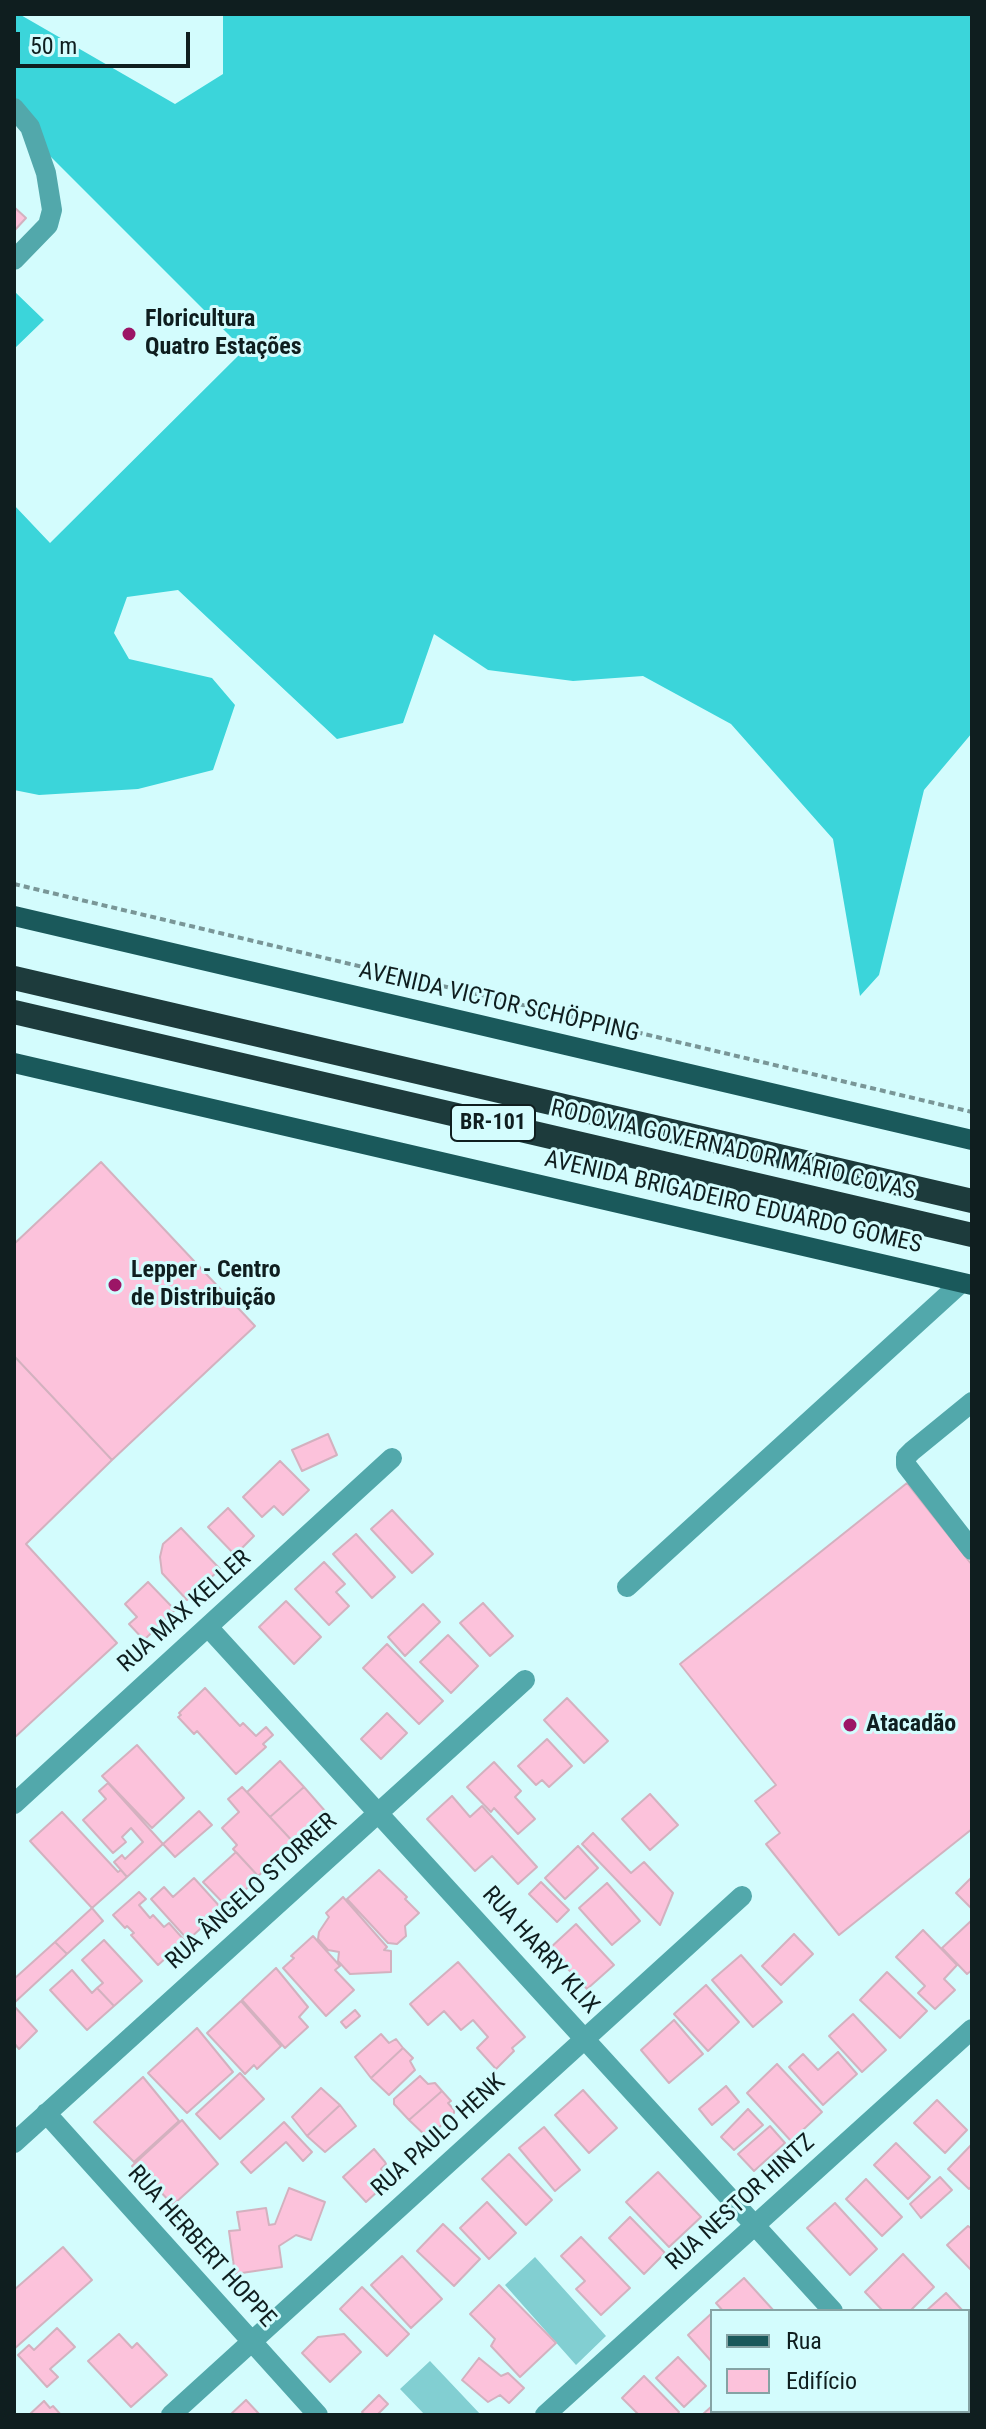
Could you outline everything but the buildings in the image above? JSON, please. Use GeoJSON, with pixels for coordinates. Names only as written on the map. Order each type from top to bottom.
{"type":"FeatureCollection","features":[{"type":"Feature","properties":{"kind":"highway","name":"RODOVIA GOVERNADOR MÁRIO COVAS"},"geometry":{"type":"LineString","coordinates":[[14,978],[972,1201]]}},
{"type":"Feature","properties":{"kind":"highway","name":"RODOVIA GOVERNADOR MÁRIO COVAS"},"geometry":{"type":"LineString","coordinates":[[14,1012],[972,1235]]}},
{"type":"Feature","properties":{"kind":"main road","name":"AVENIDA VICTOR SCHÖPPING"},"geometry":{"type":"LineString","coordinates":[[14,916],[972,1140]]}},
{"type":"Feature","properties":{"kind":"main road","name":"AVENIDA BRIGADEIRO EDUARDO GOMES"},"geometry":{"type":"LineString","coordinates":[[14,1063],[967,1284]]}},
{"type":"Feature","properties":{"kind":"street"},"geometry":{"type":"LineString","coordinates":[[14,108],[30,127],[46,173],[52,210],[48,225],[14,260]]}},
{"type":"Feature","properties":{"kind":"street"},"geometry":{"type":"LineString","coordinates":[[627,1587],[967,1284]]}},
{"type":"Feature","properties":{"kind":"street"},"geometry":{"type":"LineString","coordinates":[[972,1402],[906,1457],[906,1465],[972,1550]]}},
{"type":"Feature","properties":{"kind":"street","name":"RUA MAX KELLER"},"geometry":{"type":"LineString","coordinates":[[14,1804],[392,1458]]}},
{"type":"Feature","properties":{"kind":"street","name":"RUA HARRY KLIX"},"geometry":{"type":"LineString","coordinates":[[208,1627],[831,2309]]}},
{"type":"Feature","properties":{"kind":"street","name":"RUA ÂNGELO STORRER"},"geometry":{"type":"LineString","coordinates":[[14,2143],[525,1680]]}},
{"type":"Feature","properties":{"kind":"street","name":"RUA PAULO HENK"},"geometry":{"type":"LineString","coordinates":[[171,2415],[742,1896]]}},
{"type":"Feature","properties":{"kind":"street","name":"RUA NESTOR HINTZ"},"geometry":{"type":"LineString","coordinates":[[545,2415],[972,2029]]}},
{"type":"Feature","properties":{"kind":"street","name":"RUA HERBERT HOPPE"},"geometry":{"type":"LineString","coordinates":[[46,2113],[318,2415]]}},
{"type":"Feature","properties":{"kind":"path"},"geometry":{"type":"LineString","coordinates":[[14,884],[972,1112]]}},
{"type":"Feature","properties":{"kind":"shaded area"},"geometry":{"type":"Polygon","coordinates":[[[14,14],[19,14],[175,104],[223,74],[223,14],[972,14],[972,733],[924,790],[879,975],[860,996],[833,839],[731,724],[643,676],[573,681],[488,670],[434,634],[403,723],[337,739],[178,590],[127,597],[114,633],[129,659],[212,678],[235,705],[213,770],[138,789],[39,795],[14,790],[14,505],[50,543],[244,350],[14,120],[14,14]]]}},
{"type":"Feature","properties":{"kind":"shaded area"},"geometry":{"type":"Polygon","coordinates":[[[14,291],[44,320],[14,349],[14,291]]]}},
{"type":"Feature","properties":{"kind":"shaded area"},"geometry":{"type":"Polygon","coordinates":[[[535,2257],[606,2336],[576,2365],[505,2285],[535,2257]]]}},
{"type":"Feature","properties":{"kind":"shaded area"},"geometry":{"type":"Polygon","coordinates":[[[430,2361],[481,2415],[425,2415],[400,2389],[430,2361]]]}},
{"type":"Feature","properties":{"kind":"place","name":"Floricultura Quatro Estações"},"geometry":{"type":"Point","coordinates":[129,334]}},
{"type":"Feature","properties":{"kind":"place","name":"Lepper - Centro de Distribuição"},"geometry":{"type":"Point","coordinates":[115,1285]}},
{"type":"Feature","properties":{"kind":"place","name":"Atacadão"},"geometry":{"type":"Point","coordinates":[850,1725]}}]}
